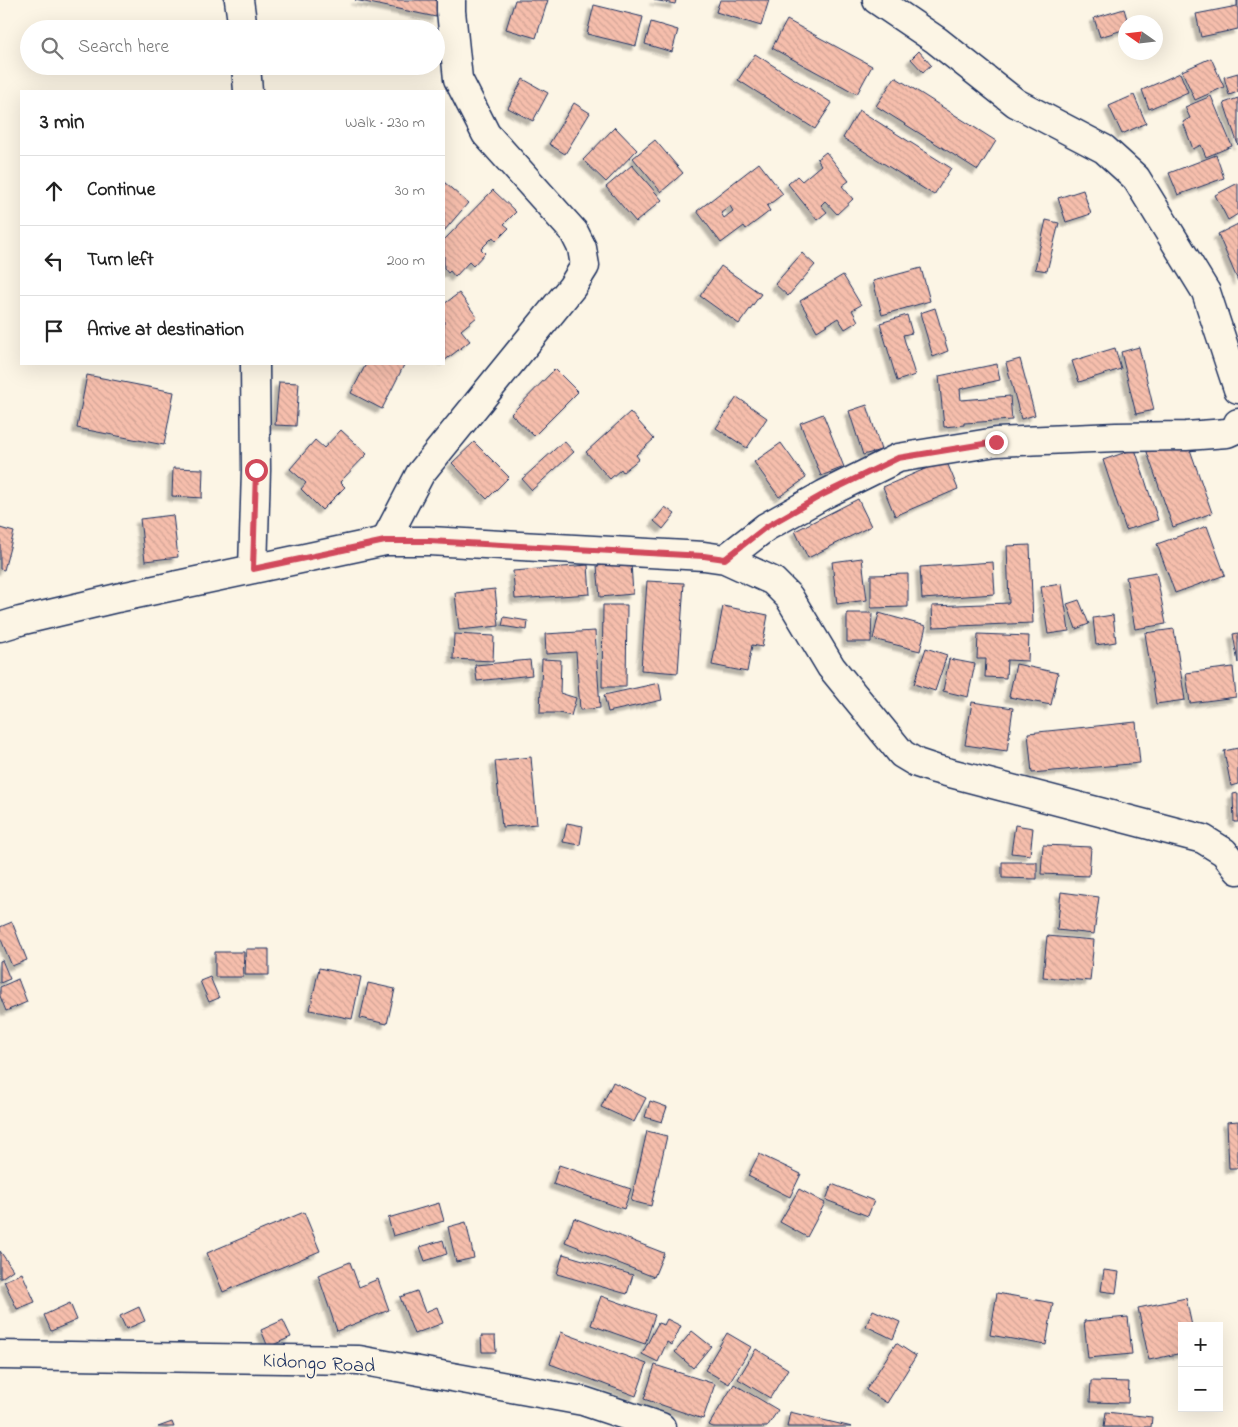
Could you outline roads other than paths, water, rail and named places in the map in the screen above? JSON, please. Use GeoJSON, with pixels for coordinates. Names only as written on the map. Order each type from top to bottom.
{"type":"FeatureCollection","features":[{"type":"Feature","properties":{"kind":"street"},"geometry":{"type":"LineString","coordinates":[[239,0],[242,20]]}},
{"type":"Feature","properties":{"kind":"street"},"geometry":{"type":"LineString","coordinates":[[385,541],[420,474],[572,287],[585,266],[582,248],[574,232],[486,134],[458,79],[451,0]]}},
{"type":"Feature","properties":{"kind":"street"},"geometry":{"type":"LineString","coordinates":[[877,0],[936,40],[1016,103],[1104,149],[1136,178],[1227,325],[1238,389]]}},
{"type":"Feature","properties":{"kind":"street"},"geometry":{"type":"LineString","coordinates":[[247,75],[248,90]]}},
{"type":"Feature","properties":{"kind":"street"},"geometry":{"type":"LineString","coordinates":[[253,569],[256,470],[255,365]]}},
{"type":"Feature","properties":{"kind":"street"},"geometry":{"type":"LineString","coordinates":[[725,559],[766,527],[824,494],[898,458],[996,442],[1116,436],[1228,434],[1236,428],[1238,422]]}},
{"type":"Feature","properties":{"kind":"street"},"geometry":{"type":"LineString","coordinates":[[0,627],[117,598],[385,541],[429,541],[725,559],[773,581],[790,597],[831,667],[902,754],[917,764],[1203,839],[1224,852],[1238,870]]}},
{"type":"Feature","properties":{"kind":"street","name":"Kidongo Road"},"geometry":{"type":"LineString","coordinates":[[0,1355],[359,1360],[583,1401],[661,1427]]}}]}
